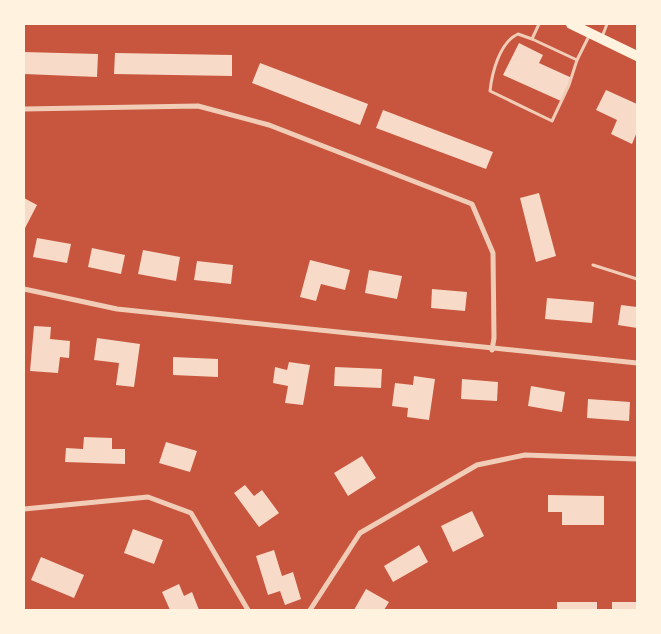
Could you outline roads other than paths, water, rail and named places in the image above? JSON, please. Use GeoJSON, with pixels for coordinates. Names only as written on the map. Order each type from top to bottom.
{"type":"FeatureCollection","features":[{"type":"Feature","properties":{"kind":"main road"},"geometry":{"type":"LineString","coordinates":[[571,24],[637,56]]}},
{"type":"Feature","properties":{"kind":"street"},"geometry":{"type":"LineString","coordinates":[[24,109],[198,106],[269,125],[472,204],[493,253],[494,338],[492,350]]}},
{"type":"Feature","properties":{"kind":"street"},"geometry":{"type":"LineString","coordinates":[[24,289],[117,309],[492,350],[637,363]]}},
{"type":"Feature","properties":{"kind":"street"},"geometry":{"type":"LineString","coordinates":[[310,610],[360,533],[478,465],[525,455],[637,459]]}},
{"type":"Feature","properties":{"kind":"street"},"geometry":{"type":"LineString","coordinates":[[24,509],[148,497],[191,513],[248,610]]}},
{"type":"Feature","properties":{"kind":"lane"},"geometry":{"type":"LineString","coordinates":[[532,39],[539,24]]}},
{"type":"Feature","properties":{"kind":"lane"},"geometry":{"type":"LineString","coordinates":[[601,38],[607,24]]}},
{"type":"Feature","properties":{"kind":"lane"},"geometry":{"type":"LineString","coordinates":[[577,60],[518,34],[509,38],[492,74],[490,91],[552,121],[590,33]]}},
{"type":"Feature","properties":{"kind":"lane"},"geometry":{"type":"LineString","coordinates":[[593,266],[637,279]]}}]}
